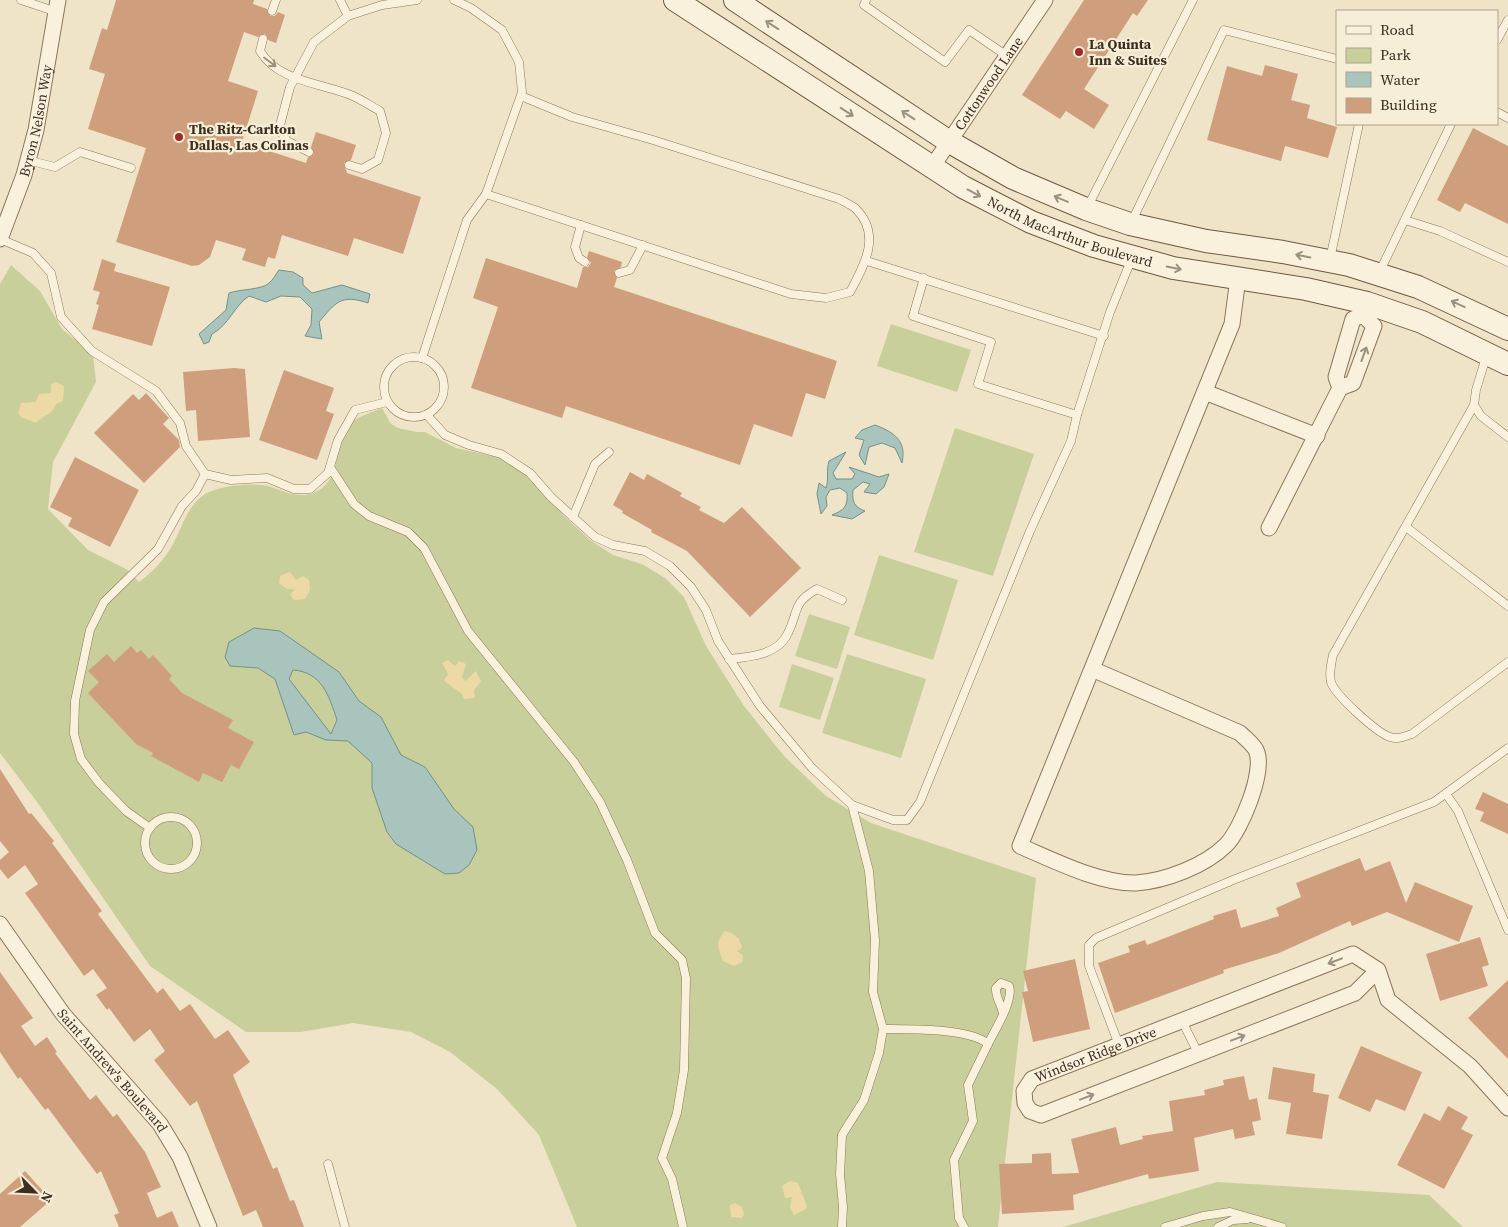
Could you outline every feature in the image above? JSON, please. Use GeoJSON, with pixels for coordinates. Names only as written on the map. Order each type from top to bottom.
{"type":"FeatureCollection","features":[{"type":"Feature","properties":{"kind":"main road","name":"North MacArthur Boulevard"},"geometry":{"type":"LineString","coordinates":[[675,0],[963,187],[1032,222],[1132,258],[1173,268],[1306,289],[1365,309],[1422,322],[1487,352],[1508,364]]}},
{"type":"Feature","properties":{"kind":"main road","name":"North MacArthur Boulevard"},"geometry":{"type":"LineString","coordinates":[[735,0],[948,141],[1013,178],[1086,209],[1130,224],[1206,241],[1330,261],[1378,274],[1418,287],[1505,325]]}},
{"type":"Feature","properties":{"kind":"main road"},"geometry":{"type":"LineString","coordinates":[[1487,352],[1505,325]]}},
{"type":"Feature","properties":{"kind":"street","name":"Cottonwood Lane"},"geometry":{"type":"LineString","coordinates":[[932,167],[1045,0]]}},
{"type":"Feature","properties":{"kind":"street","name":"Byron Nelson Way"},"geometry":{"type":"LineString","coordinates":[[0,239],[3,223],[24,175],[36,130],[58,6]]}},
{"type":"Feature","properties":{"kind":"street"},"geometry":{"type":"LineString","coordinates":[[1092,669],[1240,733],[1256,751],[1258,770],[1253,790],[1238,826],[1226,845],[1207,860],[1182,871],[1154,880],[1136,883],[1100,877],[1020,846],[1232,324],[1238,278]]}},
{"type":"Feature","properties":{"kind":"street"},"geometry":{"type":"LineString","coordinates":[[1268,528],[1340,388],[1353,383],[1374,326],[1365,309],[1353,319],[1336,377],[1340,388]]}},
{"type":"Feature","properties":{"kind":"street"},"geometry":{"type":"LineString","coordinates":[[1205,392],[1317,436]]}},
{"type":"Feature","properties":{"kind":"street","name":"Saint Andrew's Boulevard"},"geometry":{"type":"LineString","coordinates":[[0,924],[63,1014],[160,1124],[180,1157],[209,1227]]}},
{"type":"Feature","properties":{"kind":"street","name":"Windsor Ridge Drive"},"geometry":{"type":"LineString","coordinates":[[1352,954],[1378,970],[1355,992],[1041,1115],[1030,1111],[1025,1103],[1024,1091],[1032,1079],[1182,1020],[1352,954]]}},
{"type":"Feature","properties":{"kind":"street"},"geometry":{"type":"LineString","coordinates":[[1378,970],[1388,1000],[1470,1066],[1508,1108]]}},
{"type":"Feature","properties":{"kind":"lane"},"geometry":{"type":"LineString","coordinates":[[21,0],[58,6]]}},
{"type":"Feature","properties":{"kind":"lane"},"geometry":{"type":"LineString","coordinates":[[272,10],[276,0]]}},
{"type":"Feature","properties":{"kind":"lane"},"geometry":{"type":"LineString","coordinates":[[340,0],[348,16]]}},
{"type":"Feature","properties":{"kind":"lane"},"geometry":{"type":"LineString","coordinates":[[310,152],[287,142],[279,129],[290,87],[314,42],[348,16],[382,5],[417,0]]}},
{"type":"Feature","properties":{"kind":"lane"},"geometry":{"type":"LineString","coordinates":[[422,358],[467,220],[486,194],[521,96],[519,62],[502,30],[473,4],[454,0]]}},
{"type":"Feature","properties":{"kind":"lane"},"geometry":{"type":"LineString","coordinates":[[866,0],[864,5],[944,62],[969,30],[1007,56]]}},
{"type":"Feature","properties":{"kind":"lane"},"geometry":{"type":"LineString","coordinates":[[1086,209],[1193,0]]}},
{"type":"Feature","properties":{"kind":"lane"},"geometry":{"type":"LineString","coordinates":[[1498,38],[1508,20]]}},
{"type":"Feature","properties":{"kind":"lane"},"geometry":{"type":"LineString","coordinates":[[1130,224],[1224,30],[1336,59]]}},
{"type":"Feature","properties":{"kind":"lane"},"geometry":{"type":"LineString","coordinates":[[263,38],[260,51],[266,61],[295,77],[352,96],[380,110],[386,133],[378,160],[362,168],[350,165]]}},
{"type":"Feature","properties":{"kind":"lane"},"geometry":{"type":"LineString","coordinates":[[486,194],[791,294],[826,298],[850,292],[867,261],[870,231],[856,208],[839,199],[653,140],[572,117],[521,96]]}},
{"type":"Feature","properties":{"kind":"lane"},"geometry":{"type":"LineString","coordinates":[[1330,261],[1359,125]]}},
{"type":"Feature","properties":{"kind":"lane"},"geometry":{"type":"LineString","coordinates":[[1378,274],[1451,125]]}},
{"type":"Feature","properties":{"kind":"lane"},"geometry":{"type":"LineString","coordinates":[[27,160],[55,167],[80,152],[131,168]]}},
{"type":"Feature","properties":{"kind":"lane"},"geometry":{"type":"LineString","coordinates":[[1405,220],[1440,231],[1508,262]]}},
{"type":"Feature","properties":{"kind":"lane"},"geometry":{"type":"LineString","coordinates":[[581,225],[575,247],[579,258],[585,262]]}},
{"type":"Feature","properties":{"kind":"lane"},"geometry":{"type":"LineString","coordinates":[[0,239],[33,252],[51,273],[61,317],[92,350],[156,391],[180,422],[186,446],[205,474],[230,480],[267,478],[294,489],[310,488],[328,474],[338,440],[355,410],[387,402]]}},
{"type":"Feature","properties":{"kind":"lane"},"geometry":{"type":"LineString","coordinates":[[619,272],[630,270],[643,245]]}},
{"type":"Feature","properties":{"kind":"lane"},"geometry":{"type":"LineString","coordinates":[[426,415],[446,435],[469,445],[501,454],[530,473],[595,537],[612,545],[645,551],[670,566],[691,587],[706,610],[718,641],[760,706],[812,768],[852,805],[893,820],[907,820],[920,802],[1030,531],[1071,441],[1077,415],[1104,336],[1110,312],[1132,258]]}},
{"type":"Feature","properties":{"kind":"lane"},"geometry":{"type":"LineString","coordinates":[[867,261],[1104,336]]}},
{"type":"Feature","properties":{"kind":"lane"},"geometry":{"type":"LineString","coordinates":[[924,278],[913,316],[991,342],[978,384],[1077,415]]}},
{"type":"Feature","properties":{"kind":"lane"},"geometry":{"type":"LineString","coordinates":[[1487,352],[1476,390],[1474,405],[1333,655],[1330,671],[1331,683],[1340,696],[1376,729],[1390,738],[1399,739],[1412,734],[1508,662]]}},
{"type":"Feature","properties":{"kind":"lane"},"geometry":{"type":"LineString","coordinates":[[412,357],[422,358],[438,368],[444,385],[440,403],[426,415],[409,417],[400,414],[387,402],[384,382],[394,365],[412,357]]}},
{"type":"Feature","properties":{"kind":"lane"},"geometry":{"type":"LineString","coordinates":[[1474,405],[1481,416],[1508,437]]}},
{"type":"Feature","properties":{"kind":"lane"},"geometry":{"type":"LineString","coordinates":[[573,517],[594,464],[609,452]]}},
{"type":"Feature","properties":{"kind":"lane"},"geometry":{"type":"LineString","coordinates":[[330,467],[354,504],[370,516],[408,532],[424,548],[468,631],[574,762],[600,802],[627,860],[655,932],[682,960],[686,978],[684,1070],[677,1113],[662,1158],[672,1179],[683,1227]]}},
{"type":"Feature","properties":{"kind":"lane"},"geometry":{"type":"LineString","coordinates":[[150,828],[126,811],[99,783],[82,759],[74,734],[76,701],[90,630],[104,602],[158,549],[182,506],[196,491],[205,474]]}},
{"type":"Feature","properties":{"kind":"lane"},"geometry":{"type":"LineString","coordinates":[[1406,527],[1508,606]]}},
{"type":"Feature","properties":{"kind":"lane"},"geometry":{"type":"LineString","coordinates":[[729,658],[756,656],[777,646],[788,635],[798,604],[817,589],[842,600]]}},
{"type":"Feature","properties":{"kind":"lane"},"geometry":{"type":"LineString","coordinates":[[1119,1045],[1088,966],[1089,945],[1096,938],[1233,880],[1434,802],[1508,748]]}},
{"type":"Feature","properties":{"kind":"lane"},"geometry":{"type":"LineString","coordinates":[[1446,794],[1458,811],[1508,930]]}},
{"type":"Feature","properties":{"kind":"lane"},"geometry":{"type":"LineString","coordinates":[[842,1227],[843,1207],[840,1174],[842,1135],[864,1100],[879,1053],[883,1028],[873,992],[875,940],[869,870],[852,805]]}},
{"type":"Feature","properties":{"kind":"lane"},"geometry":{"type":"LineString","coordinates":[[169,817],[178,818],[188,823],[196,837],[197,846],[188,864],[173,870],[164,869],[153,862],[146,850],[146,836],[150,828],[157,822],[169,817]]}},
{"type":"Feature","properties":{"kind":"lane"},"geometry":{"type":"LineString","coordinates":[[964,1227],[959,1218],[954,1160],[973,1121],[968,1085],[1003,1013]]}},
{"type":"Feature","properties":{"kind":"lane"},"geometry":{"type":"LineString","coordinates":[[1182,1020],[1198,1053]]}},
{"type":"Feature","properties":{"kind":"lane"},"geometry":{"type":"LineString","coordinates":[[883,1028],[956,1033],[981,1038],[988,1044]]}},
{"type":"Feature","properties":{"kind":"lane"},"geometry":{"type":"LineString","coordinates":[[328,1164],[345,1227]]}},
{"type":"Feature","properties":{"kind":"lane"},"geometry":{"type":"LineString","coordinates":[[1165,1227],[1203,1216],[1230,1212],[1282,1227]]}},
{"type":"Feature","properties":{"kind":"lane"},"geometry":{"type":"LineString","coordinates":[[1218,1227],[1233,1220],[1253,1218]]}},
{"type":"Feature","properties":{"kind":"green space"},"geometry":{"type":"Polygon","coordinates":[[[11,265],[40,291],[62,329],[93,354],[96,382],[53,462],[48,509],[88,550],[128,570],[139,582],[163,559],[171,548],[190,510],[205,494],[226,487],[253,484],[268,486],[295,495],[315,492],[322,488],[333,474],[341,438],[345,430],[358,418],[382,408],[391,424],[398,428],[425,432],[456,448],[501,458],[520,470],[538,486],[564,516],[590,540],[613,555],[642,564],[665,578],[684,597],[706,646],[744,706],[784,756],[826,796],[871,823],[1036,878],[998,1227],[577,1227],[539,1135],[497,1089],[450,1052],[411,1032],[353,1023],[301,1032],[246,1032],[150,966],[37,802],[0,753],[0,284],[11,265]]]}},
{"type":"Feature","properties":{"kind":"green space"},"geometry":{"type":"Polygon","coordinates":[[[891,324],[971,350],[957,392],[877,366],[891,324]]]}},
{"type":"Feature","properties":{"kind":"green space"},"geometry":{"type":"Polygon","coordinates":[[[955,428],[1034,454],[993,576],[914,552],[955,428]]]}},
{"type":"Feature","properties":{"kind":"green space"},"geometry":{"type":"Polygon","coordinates":[[[879,555],[958,580],[933,660],[854,635],[879,555]]]}},
{"type":"Feature","properties":{"kind":"green space"},"geometry":{"type":"Polygon","coordinates":[[[809,614],[850,627],[837,669],[795,656],[809,614]]]}},
{"type":"Feature","properties":{"kind":"green space"},"geometry":{"type":"Polygon","coordinates":[[[847,654],[926,679],[901,758],[822,733],[847,654]]]}},
{"type":"Feature","properties":{"kind":"green space"},"geometry":{"type":"Polygon","coordinates":[[[792,664],[834,678],[820,720],[779,707],[792,664]]]}},
{"type":"Feature","properties":{"kind":"green space"},"geometry":{"type":"Polygon","coordinates":[[[1217,1182],[1429,1195],[1463,1227],[1063,1227],[1217,1182]]]}},
{"type":"Feature","properties":{"kind":"sand"},"geometry":{"type":"Polygon","coordinates":[[[56,382],[64,386],[63,401],[56,404],[50,413],[36,423],[21,417],[18,413],[21,403],[36,402],[39,394],[51,393],[51,384],[56,382]]]}},
{"type":"Feature","properties":{"kind":"sand"},"geometry":{"type":"Polygon","coordinates":[[[290,572],[296,580],[303,576],[309,580],[310,590],[305,599],[294,600],[290,595],[295,589],[287,589],[279,583],[280,576],[290,572]]]}},
{"type":"Feature","properties":{"kind":"sand"},"geometry":{"type":"Polygon","coordinates":[[[448,660],[455,666],[459,661],[466,664],[462,677],[465,681],[476,671],[481,681],[474,690],[475,698],[464,699],[462,694],[444,681],[448,674],[442,663],[448,660]]]}},
{"type":"Feature","properties":{"kind":"sand"},"geometry":{"type":"Polygon","coordinates":[[[725,931],[736,936],[741,944],[742,948],[737,951],[743,955],[742,962],[734,966],[723,961],[719,949],[720,938],[725,931]]]}},
{"type":"Feature","properties":{"kind":"sand"},"geometry":{"type":"Polygon","coordinates":[[[790,1181],[798,1183],[807,1206],[806,1209],[794,1215],[790,1207],[792,1197],[785,1198],[782,1186],[790,1181]]]}},
{"type":"Feature","properties":{"kind":"sand"},"geometry":{"type":"Polygon","coordinates":[[[735,1203],[742,1207],[744,1214],[742,1218],[731,1217],[730,1205],[735,1203]]]}},
{"type":"Feature","properties":{"kind":"water"},"geometry":{"type":"Polygon","coordinates":[[[279,270],[293,272],[303,278],[303,285],[312,293],[342,285],[370,294],[368,303],[351,299],[335,305],[319,322],[322,339],[305,336],[311,325],[312,309],[300,297],[281,296],[266,302],[249,296],[239,305],[223,326],[212,334],[209,342],[204,344],[199,334],[226,310],[229,293],[266,285],[279,270]]]}},
{"type":"Feature","properties":{"kind":"water"},"geometry":{"type":"Polygon","coordinates":[[[875,425],[898,438],[903,449],[902,463],[895,448],[882,443],[869,447],[865,465],[859,455],[864,440],[855,438],[862,430],[875,425]]]}},
{"type":"Feature","properties":{"kind":"water"},"geometry":{"type":"Polygon","coordinates":[[[846,452],[833,473],[836,479],[852,479],[855,474],[849,467],[879,477],[889,474],[884,487],[876,494],[864,492],[870,484],[863,482],[853,490],[855,504],[858,508],[865,511],[852,519],[832,515],[840,511],[847,502],[847,493],[840,488],[830,490],[826,497],[827,506],[821,514],[817,494],[819,483],[826,488],[829,461],[846,452]]]}},
{"type":"Feature","properties":{"kind":"water"},"geometry":{"type":"Polygon","coordinates":[[[254,628],[280,631],[339,672],[359,701],[381,717],[401,755],[425,767],[454,809],[473,827],[477,850],[469,865],[459,873],[445,874],[396,844],[387,832],[372,788],[372,763],[348,741],[326,740],[306,732],[294,735],[275,679],[258,668],[230,666],[225,657],[229,642],[254,628]],[[293,670],[289,679],[331,734],[337,720],[331,702],[318,680],[303,672],[293,670]]]}},
{"type":"Feature","properties":{"kind":"building","name":"The Ritz-Carlton Dallas, Las Colinas"},"geometry":{"type":"Polygon","coordinates":[[[116,0],[254,0],[253,4],[267,9],[270,16],[275,16],[278,12],[285,15],[276,43],[268,40],[265,34],[258,37],[244,32],[228,81],[258,91],[242,142],[306,163],[308,157],[314,154],[311,147],[316,132],[356,145],[351,160],[344,163],[347,173],[421,197],[403,254],[354,238],[348,256],[282,235],[275,259],[268,257],[265,267],[242,260],[246,249],[216,240],[210,257],[199,265],[192,266],[116,242],[146,148],[88,129],[105,74],[89,69],[102,28],[107,30],[116,0]]]}},
{"type":"Feature","properties":{"kind":"building","name":"La Quinta Inn & Suites"},"geometry":{"type":"Polygon","coordinates":[[[1084,0],[1148,0],[1137,16],[1133,13],[1084,89],[1109,105],[1094,129],[1066,111],[1060,119],[1022,95],[1084,0]]]}},
{"type":"Feature","properties":{"kind":"building"},"geometry":{"type":"Polygon","coordinates":[[[1265,65],[1298,74],[1291,100],[1310,105],[1307,118],[1337,127],[1328,158],[1285,146],[1281,161],[1207,140],[1227,66],[1262,76],[1265,65]]]}},
{"type":"Feature","properties":{"kind":"building"},"geometry":{"type":"Polygon","coordinates":[[[1473,128],[1508,146],[1508,224],[1465,203],[1460,212],[1437,200],[1473,128]]]}},
{"type":"Feature","properties":{"kind":"building"},"geometry":{"type":"Polygon","coordinates":[[[589,251],[622,262],[621,267],[614,271],[617,278],[614,287],[837,361],[825,399],[806,393],[792,437],[754,424],[740,465],[566,406],[562,418],[471,388],[498,307],[473,298],[486,258],[577,288],[583,267],[588,267],[591,263],[587,257],[589,251]]]}},
{"type":"Feature","properties":{"kind":"building"},"geometry":{"type":"Polygon","coordinates":[[[102,259],[116,264],[114,271],[170,287],[152,346],[92,329],[99,305],[96,304],[100,292],[93,290],[102,259]]]}},
{"type":"Feature","properties":{"kind":"building"},"geometry":{"type":"Polygon","coordinates":[[[234,368],[245,369],[250,437],[198,441],[196,410],[186,411],[183,372],[234,368]]]}},
{"type":"Feature","properties":{"kind":"building"},"geometry":{"type":"Polygon","coordinates":[[[284,370],[334,388],[326,411],[334,414],[317,460],[259,440],[284,370]]]}},
{"type":"Feature","properties":{"kind":"building"},"geometry":{"type":"Polygon","coordinates":[[[146,393],[169,418],[163,424],[179,440],[180,447],[144,483],[94,433],[133,394],[139,400],[146,393]]]}},
{"type":"Feature","properties":{"kind":"building"},"geometry":{"type":"Polygon","coordinates":[[[75,457],[139,490],[110,547],[68,526],[72,518],[50,507],[75,457]]]}},
{"type":"Feature","properties":{"kind":"building"},"geometry":{"type":"Polygon","coordinates":[[[630,472],[644,480],[647,474],[682,493],[680,496],[701,507],[699,510],[724,523],[742,507],[801,568],[750,617],[687,551],[651,532],[652,530],[622,513],[623,511],[613,505],[630,472]]]}},
{"type":"Feature","properties":{"kind":"building"},"geometry":{"type":"Polygon","coordinates":[[[131,646],[137,653],[141,650],[149,659],[153,655],[172,676],[169,679],[182,693],[233,720],[228,728],[254,742],[239,769],[231,765],[222,782],[203,773],[199,782],[151,756],[153,753],[136,744],[88,693],[99,682],[88,671],[107,654],[114,662],[131,646]]]}},
{"type":"Feature","properties":{"kind":"building"},"geometry":{"type":"Polygon","coordinates":[[[0,769],[29,814],[31,813],[54,841],[52,843],[102,911],[98,914],[157,993],[163,988],[180,1011],[190,1004],[215,1039],[228,1030],[250,1062],[233,1075],[273,1169],[277,1167],[290,1201],[294,1200],[304,1227],[263,1227],[256,1210],[243,1216],[197,1101],[190,1106],[154,1060],[165,1051],[150,1029],[134,1042],[109,1008],[107,1010],[96,995],[107,988],[93,969],[84,976],[25,893],[38,884],[25,865],[8,879],[0,869],[0,860],[9,852],[0,841],[0,769]]]}},
{"type":"Feature","properties":{"kind":"building"},"geometry":{"type":"Polygon","coordinates":[[[1483,792],[1508,804],[1508,834],[1480,821],[1484,812],[1475,809],[1483,792]]]}},
{"type":"Feature","properties":{"kind":"building"},"geometry":{"type":"Polygon","coordinates":[[[1360,858],[1365,871],[1390,861],[1406,903],[1415,882],[1473,906],[1459,942],[1387,912],[1352,926],[1350,921],[1279,953],[1223,970],[1224,973],[1115,1013],[1098,963],[1130,952],[1128,946],[1145,940],[1147,945],[1214,919],[1213,916],[1236,909],[1241,928],[1279,916],[1276,908],[1301,897],[1296,883],[1360,858]]]}},
{"type":"Feature","properties":{"kind":"building"},"geometry":{"type":"Polygon","coordinates":[[[1480,937],[1489,965],[1482,967],[1488,986],[1440,1001],[1426,954],[1480,937]]]}},
{"type":"Feature","properties":{"kind":"building"},"geometry":{"type":"Polygon","coordinates":[[[1075,959],[1090,1029],[1033,1042],[1022,992],[1028,991],[1023,971],[1075,959]]]}},
{"type":"Feature","properties":{"kind":"building"},"geometry":{"type":"Polygon","coordinates":[[[0,972],[33,1018],[21,1026],[35,1046],[47,1037],[57,1052],[55,1053],[90,1100],[96,1095],[113,1117],[117,1114],[145,1152],[161,1187],[147,1193],[157,1218],[172,1211],[179,1227],[119,1227],[114,1215],[119,1213],[101,1171],[97,1174],[48,1108],[45,1110],[20,1077],[18,1079],[0,1052],[0,972]]]}},
{"type":"Feature","properties":{"kind":"building"},"geometry":{"type":"Polygon","coordinates":[[[1508,980],[1508,1059],[1468,1018],[1508,980]]]}},
{"type":"Feature","properties":{"kind":"building"},"geometry":{"type":"Polygon","coordinates":[[[1361,1046],[1422,1072],[1405,1111],[1376,1099],[1370,1112],[1338,1098],[1361,1046]]]}},
{"type":"Feature","properties":{"kind":"building"},"geometry":{"type":"Polygon","coordinates":[[[1273,1067],[1315,1074],[1313,1092],[1329,1095],[1322,1139],[1286,1134],[1291,1103],[1268,1099],[1273,1067]]]}},
{"type":"Feature","properties":{"kind":"building"},"geometry":{"type":"Polygon","coordinates":[[[1244,1076],[1249,1100],[1257,1098],[1261,1120],[1252,1122],[1255,1135],[1235,1139],[1233,1129],[1194,1138],[1199,1171],[1149,1179],[1148,1174],[1073,1195],[1074,1210],[1002,1214],[999,1164],[1032,1163],[1032,1154],[1051,1153],[1052,1174],[1079,1173],[1071,1139],[1116,1127],[1120,1145],[1143,1139],[1142,1136],[1173,1131],[1169,1101],[1205,1095],[1204,1090],[1224,1085],[1223,1080],[1244,1076]]]}},
{"type":"Feature","properties":{"kind":"building"},"geometry":{"type":"Polygon","coordinates":[[[1448,1106],[1468,1117],[1461,1129],[1473,1135],[1444,1189],[1397,1165],[1424,1113],[1440,1121],[1448,1106]]]}},
{"type":"Feature","properties":{"kind":"building"},"geometry":{"type":"Polygon","coordinates":[[[25,1171],[51,1200],[20,1227],[0,1227],[0,1194],[25,1171]]]}},
{"type":"Feature","properties":{"kind":"place","name":"La Quinta Inn & Suites"},"geometry":{"type":"Point","coordinates":[1079,52]}},
{"type":"Feature","properties":{"kind":"place","name":"The Ritz-Carlton Dallas, Las Colinas"},"geometry":{"type":"Point","coordinates":[179,137]}}]}
